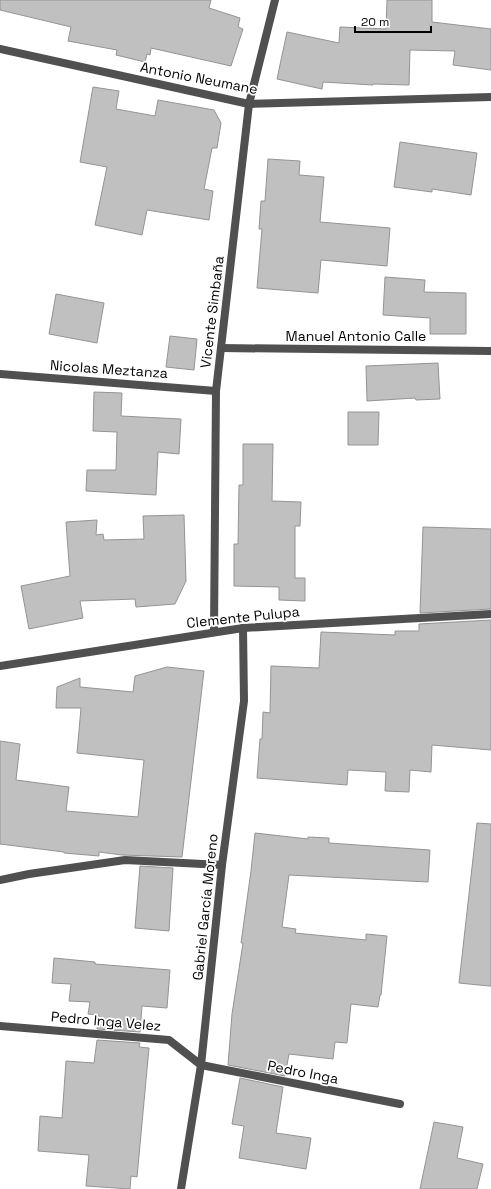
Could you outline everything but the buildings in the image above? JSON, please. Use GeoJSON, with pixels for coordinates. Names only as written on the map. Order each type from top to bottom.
{"type":"FeatureCollection","features":[{"type":"Feature","properties":{"kind":"street","name":"Vicente Simbaña"},"geometry":{"type":"LineString","coordinates":[[214,631],[216,391],[249,104],[274,0]]}},
{"type":"Feature","properties":{"kind":"street","name":"Antonio Neumane"},"geometry":{"type":"LineString","coordinates":[[0,49],[249,104],[491,97]]}},
{"type":"Feature","properties":{"kind":"street","name":"Manuel Antonio Calle"},"geometry":{"type":"LineString","coordinates":[[221,348],[491,350]]}},
{"type":"Feature","properties":{"kind":"street","name":"Nicolas Meztanza"},"geometry":{"type":"LineString","coordinates":[[0,374],[216,391]]}},
{"type":"Feature","properties":{"kind":"street","name":"Clemente Pulupa"},"geometry":{"type":"LineString","coordinates":[[0,666],[214,631],[243,628],[491,614]]}},
{"type":"Feature","properties":{"kind":"street","name":"Gabriel García Moreno"},"geometry":{"type":"LineString","coordinates":[[181,1189],[201,1065],[222,865],[244,701],[243,628]]}},
{"type":"Feature","properties":{"kind":"street"},"geometry":{"type":"LineString","coordinates":[[0,880],[29,874],[125,860],[222,865]]}},
{"type":"Feature","properties":{"kind":"street","name":"Pedro Inga Velez"},"geometry":{"type":"LineString","coordinates":[[0,1026],[170,1040],[201,1065]]}},
{"type":"Feature","properties":{"kind":"street","name":"Pedro Inga"},"geometry":{"type":"LineString","coordinates":[[201,1065],[400,1104]]}}]}
